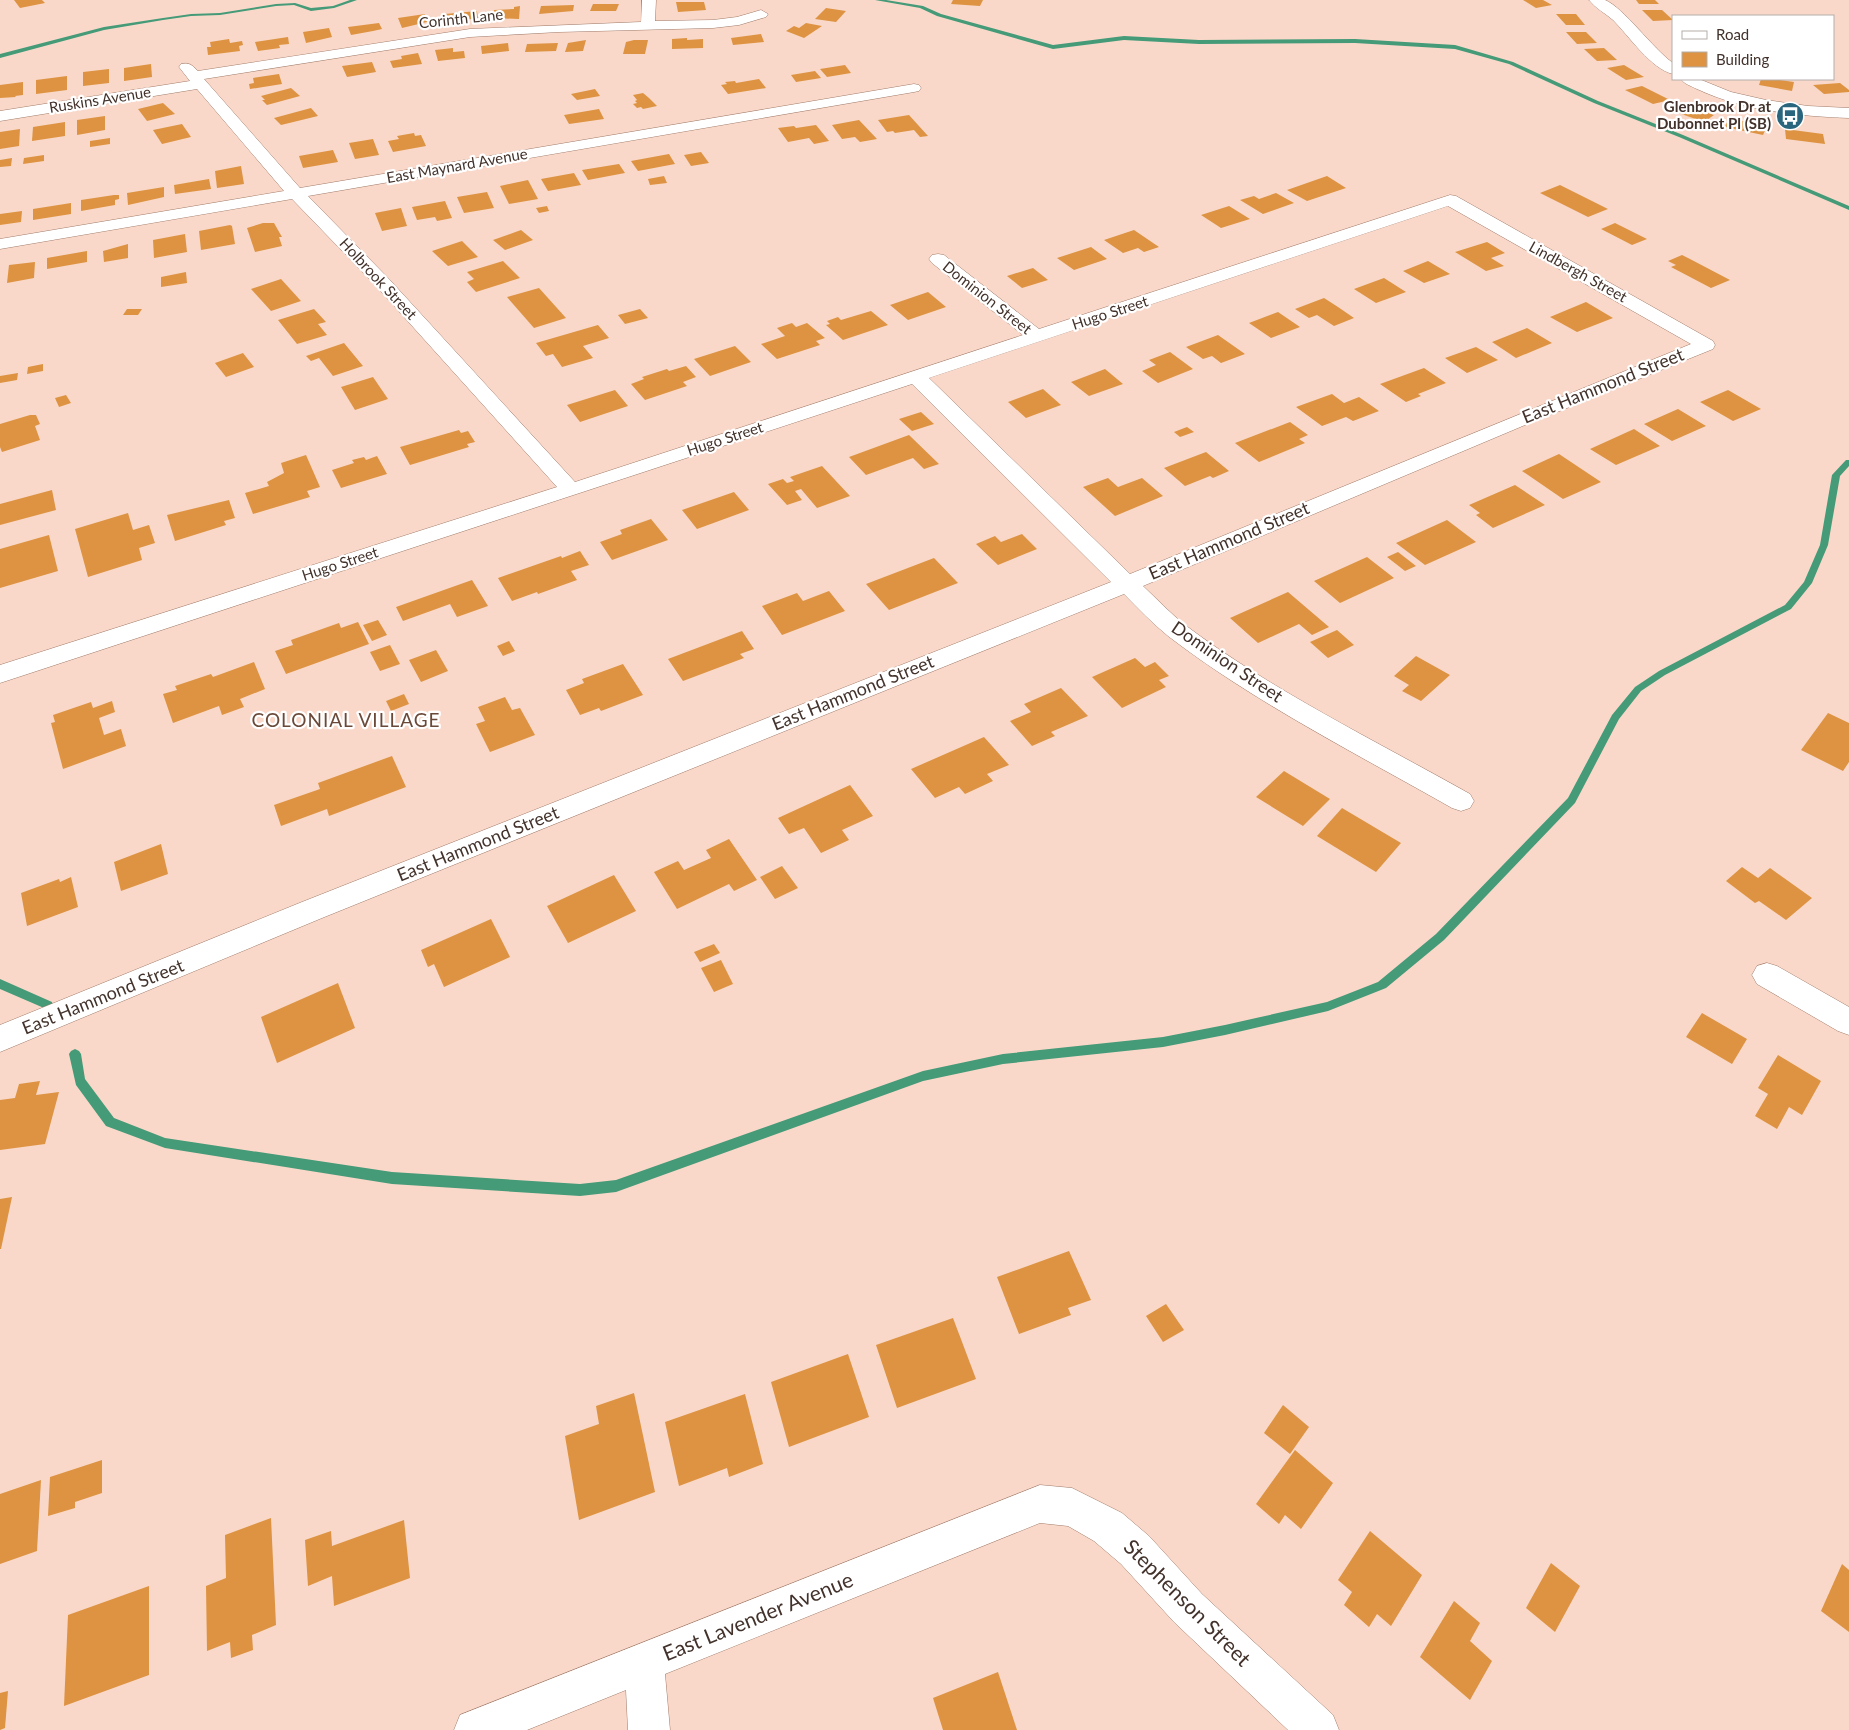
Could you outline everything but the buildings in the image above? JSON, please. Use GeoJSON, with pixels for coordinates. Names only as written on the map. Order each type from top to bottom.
{"type":"FeatureCollection","features":[{"type":"Feature","properties":{"kind":"street"},"geometry":{"type":"LineString","coordinates":[[648,26],[649,0]]}},
{"type":"Feature","properties":{"kind":"street"},"geometry":{"type":"LineString","coordinates":[[1596,0],[1612,11],[1651,55],[1672,69]]}},
{"type":"Feature","properties":{"kind":"street","name":"Corinth Lane"},"geometry":{"type":"LineString","coordinates":[[194,76],[470,33],[559,28],[728,23],[761,14]]}},
{"type":"Feature","properties":{"kind":"street","name":"Ruskins Avenue"},"geometry":{"type":"LineString","coordinates":[[0,116],[194,76]]}},
{"type":"Feature","properties":{"kind":"street","name":"Holbrook Street"},"geometry":{"type":"LineString","coordinates":[[194,76],[296,194],[383,283],[571,490]]}},
{"type":"Feature","properties":{"kind":"street"},"geometry":{"type":"LineString","coordinates":[[1690,80],[1712,90],[1756,103],[1807,110],[1849,112]]}},
{"type":"Feature","properties":{"kind":"street","name":"East Maynard Avenue"},"geometry":{"type":"LineString","coordinates":[[0,244],[914,88]]}},
{"type":"Feature","properties":{"kind":"street","name":"Hugo Street"},"geometry":{"type":"LineString","coordinates":[[0,674],[571,490],[1450,200]]}},
{"type":"Feature","properties":{"kind":"street","name":"Lindbergh Street"},"geometry":{"type":"LineString","coordinates":[[1450,200],[1706,345]]}},
{"type":"Feature","properties":{"kind":"street","name":"Dominion Street"},"geometry":{"type":"LineString","coordinates":[[938,258],[1037,337]]}},
{"type":"Feature","properties":{"kind":"street","name":"East Hammond Street"},"geometry":{"type":"LineString","coordinates":[[0,1039],[331,903],[1127,584],[1508,425],[1706,345]]}},
{"type":"Feature","properties":{"kind":"street","name":"Dominion Street"},"geometry":{"type":"LineString","coordinates":[[916,376],[1127,584],[1176,629],[1225,665],[1307,714],[1462,801]]}},
{"type":"Feature","properties":{"kind":"street"},"geometry":{"type":"LineString","coordinates":[[1767,975],[1849,1022]]}},
{"type":"Feature","properties":{"kind":"street","name":"East Lavender Avenue"},"geometry":{"type":"LineString","coordinates":[[475,1730],[1040,1504]]}},
{"type":"Feature","properties":{"kind":"street","name":"Stephenson Street"},"geometry":{"type":"LineString","coordinates":[[1040,1504],[1072,1507],[1108,1527],[1135,1550],[1188,1608],[1318,1730]]}},
{"type":"Feature","properties":{"kind":"street"},"geometry":{"type":"LineString","coordinates":[[644,1663],[649,1730]]}},
{"type":"Feature","properties":{"kind":"waterway"},"geometry":{"type":"LineString","coordinates":[[0,56],[104,29],[163,19],[191,15],[220,14],[276,5],[295,4],[311,10],[334,7],[355,0]]}},
{"type":"Feature","properties":{"kind":"waterway"},"geometry":{"type":"LineString","coordinates":[[877,0],[921,7],[939,15],[1053,47],[1124,38],[1199,42],[1355,41],[1455,47],[1511,63],[1596,102],[1849,208]]}},
{"type":"Feature","properties":{"kind":"waterway"},"geometry":{"type":"LineString","coordinates":[[75,1054],[80,1081],[110,1122],[165,1143],[392,1178],[580,1190],[616,1186],[923,1076],[1003,1059],[1163,1042],[1328,1006],[1382,985],[1440,937],[1572,800],[1615,717],[1638,689],[1662,673],[1788,607],[1808,583],[1824,545],[1836,475],[1849,462]]}},
{"type":"Feature","properties":{"kind":"waterway"},"geometry":{"type":"LineString","coordinates":[[0,984],[48,1005]]}},
{"type":"Feature","properties":{"kind":"place","name":"Glenbrook Dr at Dubonnet Pl (SB)"},"geometry":{"type":"Point","coordinates":[1790,116]}},
{"type":"Feature","properties":{"kind":"district","name":"COLONIAL VILLAGE"},"geometry":{"type":"Point","coordinates":[346,720]}}]}
